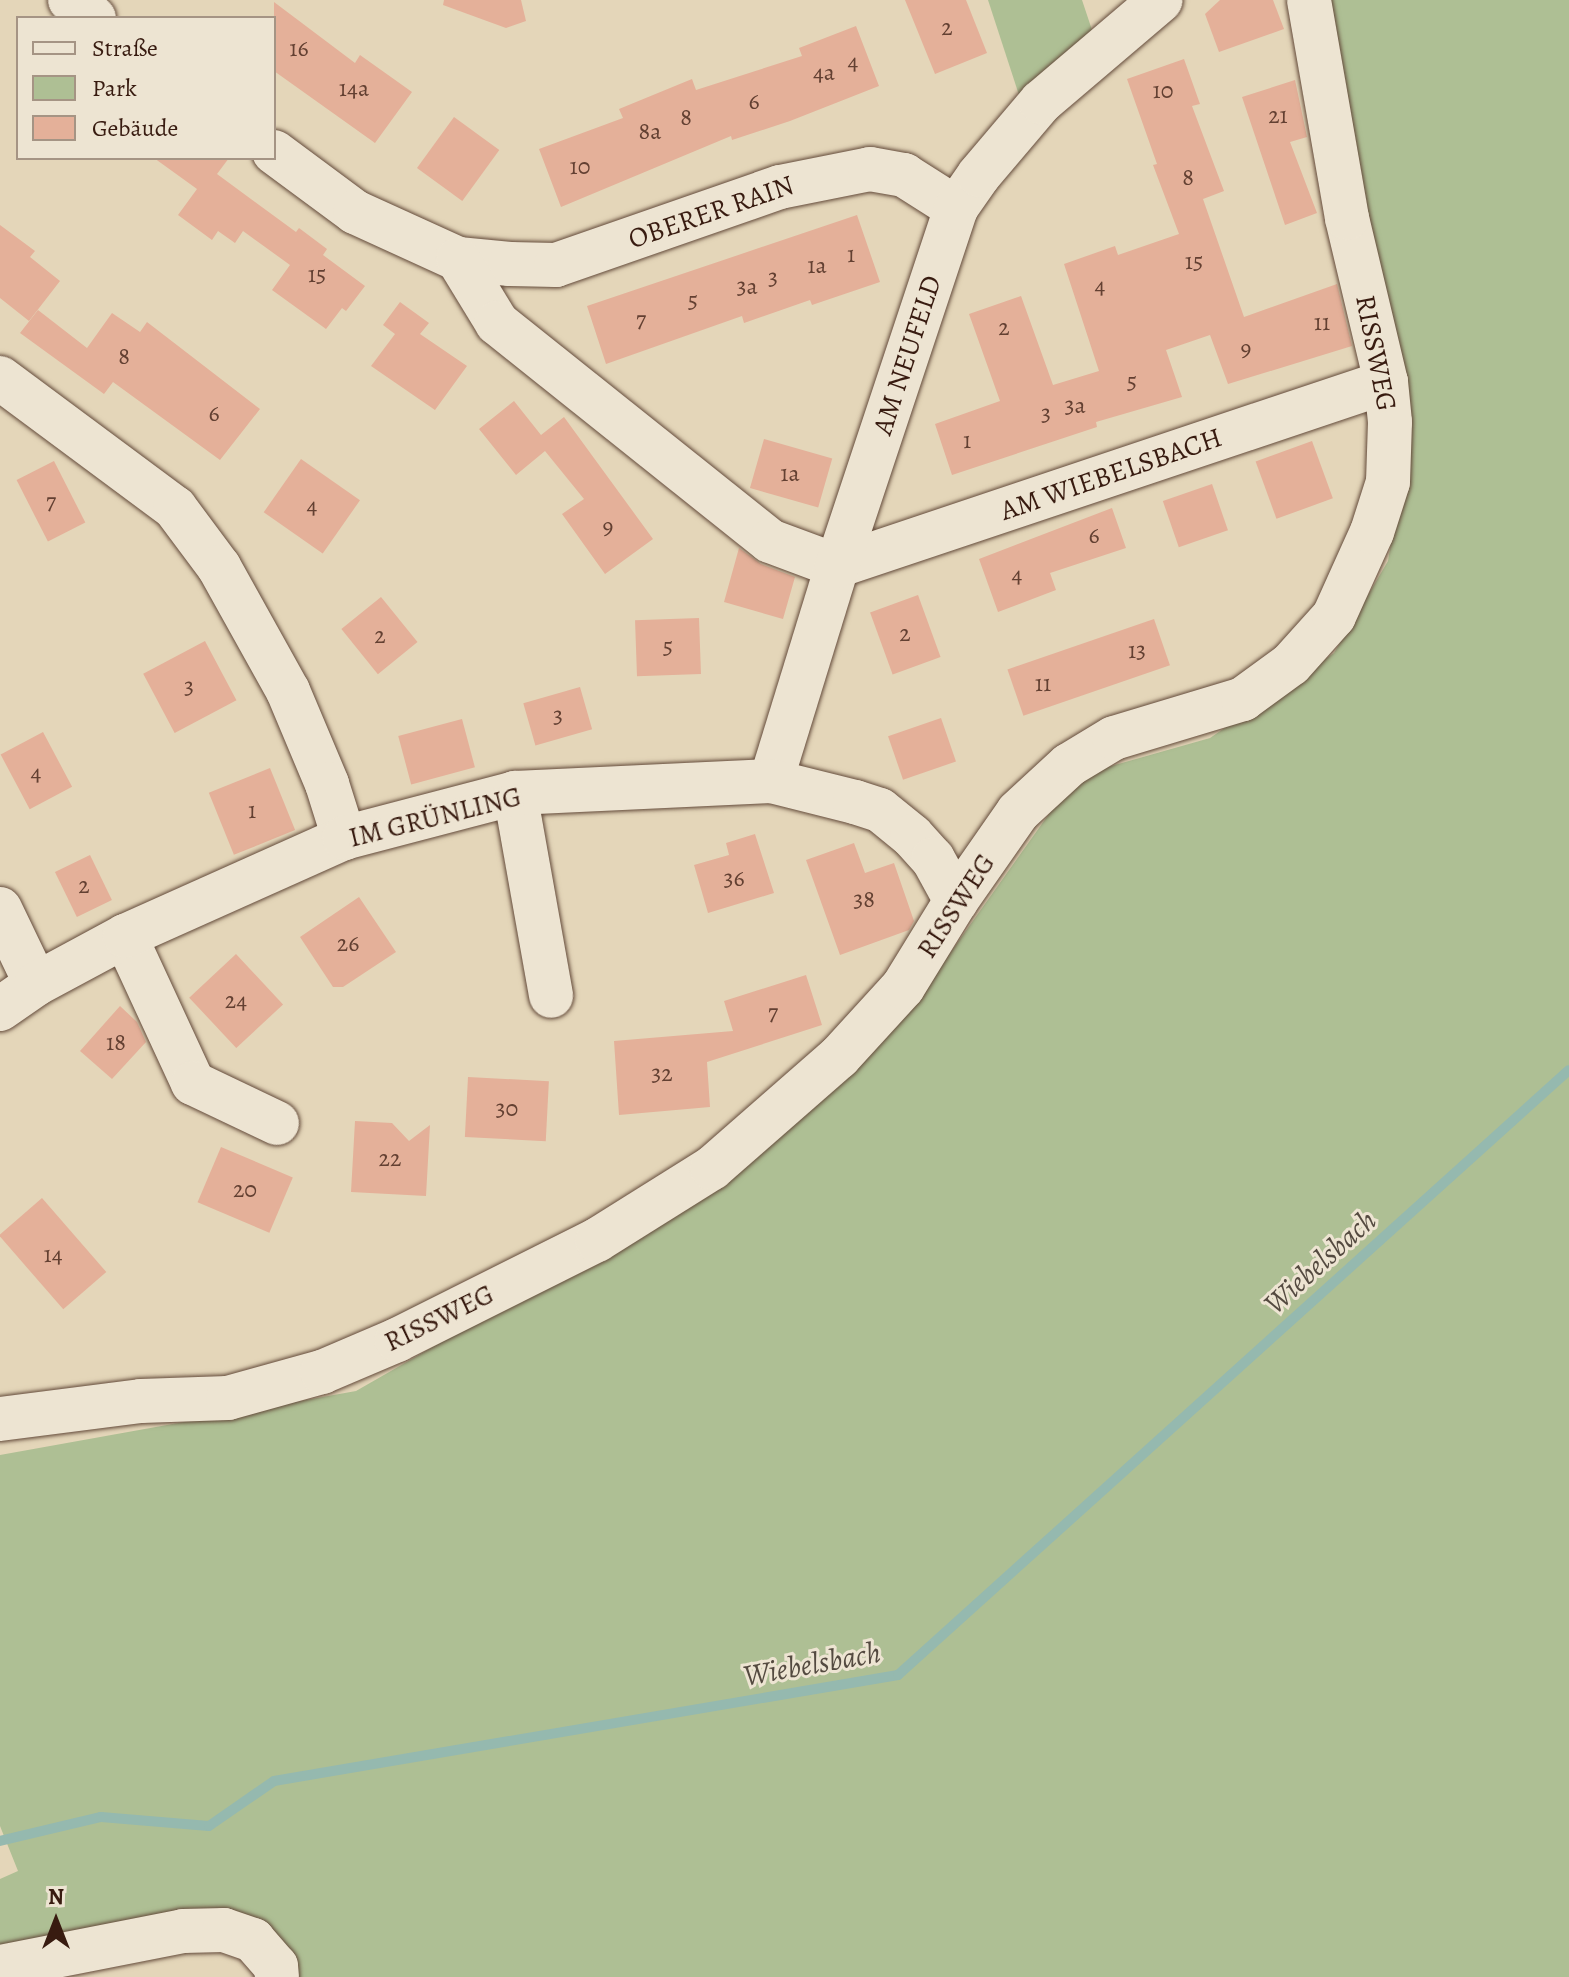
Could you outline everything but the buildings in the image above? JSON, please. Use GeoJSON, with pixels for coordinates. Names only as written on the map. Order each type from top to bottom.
{"type":"FeatureCollection","features":[{"type":"Feature","properties":{"kind":"street"},"geometry":{"type":"LineString","coordinates":[[70,0],[91,16]]}},
{"type":"Feature","properties":{"kind":"street","name":"AM NEUFELD"},"geometry":{"type":"LineString","coordinates":[[771,781],[837,566],[956,208],[979,175],[1041,102],[1161,0]]}},
{"type":"Feature","properties":{"kind":"street","name":"RISSWEG"},"geometry":{"type":"LineString","coordinates":[[0,1419],[141,1401],[228,1398],[322,1372],[397,1340],[597,1240],[712,1168],[839,1057],[903,987],[956,901],[1018,812],[1069,765],[1114,738],[1243,699],[1291,664],[1334,616],[1372,532],[1388,482],[1390,422],[1386,382],[1347,218],[1309,0]]}},
{"type":"Feature","properties":{"kind":"street","name":"OBERER RAIN"},"geometry":{"type":"LineString","coordinates":[[276,153],[355,212],[458,259],[556,265],[780,187],[832,174],[870,169],[904,175],[956,208]]}},
{"type":"Feature","properties":{"kind":"street"},"geometry":{"type":"LineString","coordinates":[[458,259],[497,323],[770,541],[837,566]]}},
{"type":"Feature","properties":{"kind":"street"},"geometry":{"type":"LineString","coordinates":[[0,378],[175,508],[219,567],[288,691],[327,784],[344,838]]}},
{"type":"Feature","properties":{"kind":"street","name":"AM WIEBELSBACH"},"geometry":{"type":"LineString","coordinates":[[837,566],[1386,382]]}},
{"type":"Feature","properties":{"kind":"street","name":"IM GRÜNLING"},"geometry":{"type":"LineString","coordinates":[[0,1009],[36,984],[125,936],[344,838],[515,793],[771,781],[880,810],[912,836],[933,859],[956,901]]}},
{"type":"Feature","properties":{"kind":"street"},"geometry":{"type":"LineString","coordinates":[[515,793],[551,996]]}},
{"type":"Feature","properties":{"kind":"street"},"geometry":{"type":"LineString","coordinates":[[0,909],[36,984]]}},
{"type":"Feature","properties":{"kind":"street"},"geometry":{"type":"LineString","coordinates":[[125,936],[193,1083],[277,1123]]}},
{"type":"Feature","properties":{"kind":"street"},"geometry":{"type":"LineString","coordinates":[[0,1967],[183,1931],[224,1930],[253,1940],[276,1966],[277,1977]]}},
{"type":"Feature","properties":{"kind":"green space"},"geometry":{"type":"Polygon","coordinates":[[[988,0],[1082,0],[1093,33],[1020,98],[988,0]]]}},
{"type":"Feature","properties":{"kind":"green space"},"geometry":{"type":"Polygon","coordinates":[[[1326,0],[1569,0],[1569,1977],[291,1977],[286,1949],[0,1955],[0,1879],[18,1871],[0,1826],[0,1455],[356,1391],[733,1175],[928,984],[1076,776],[1210,738],[1334,653],[1388,561],[1407,447],[1326,0]]]}},
{"type":"Feature","properties":{"kind":"waterway","name":"Wiebelsbach"},"geometry":{"type":"LineString","coordinates":[[0,1841],[101,1817],[209,1826],[274,1781],[898,1675],[1569,1070]]}}]}
